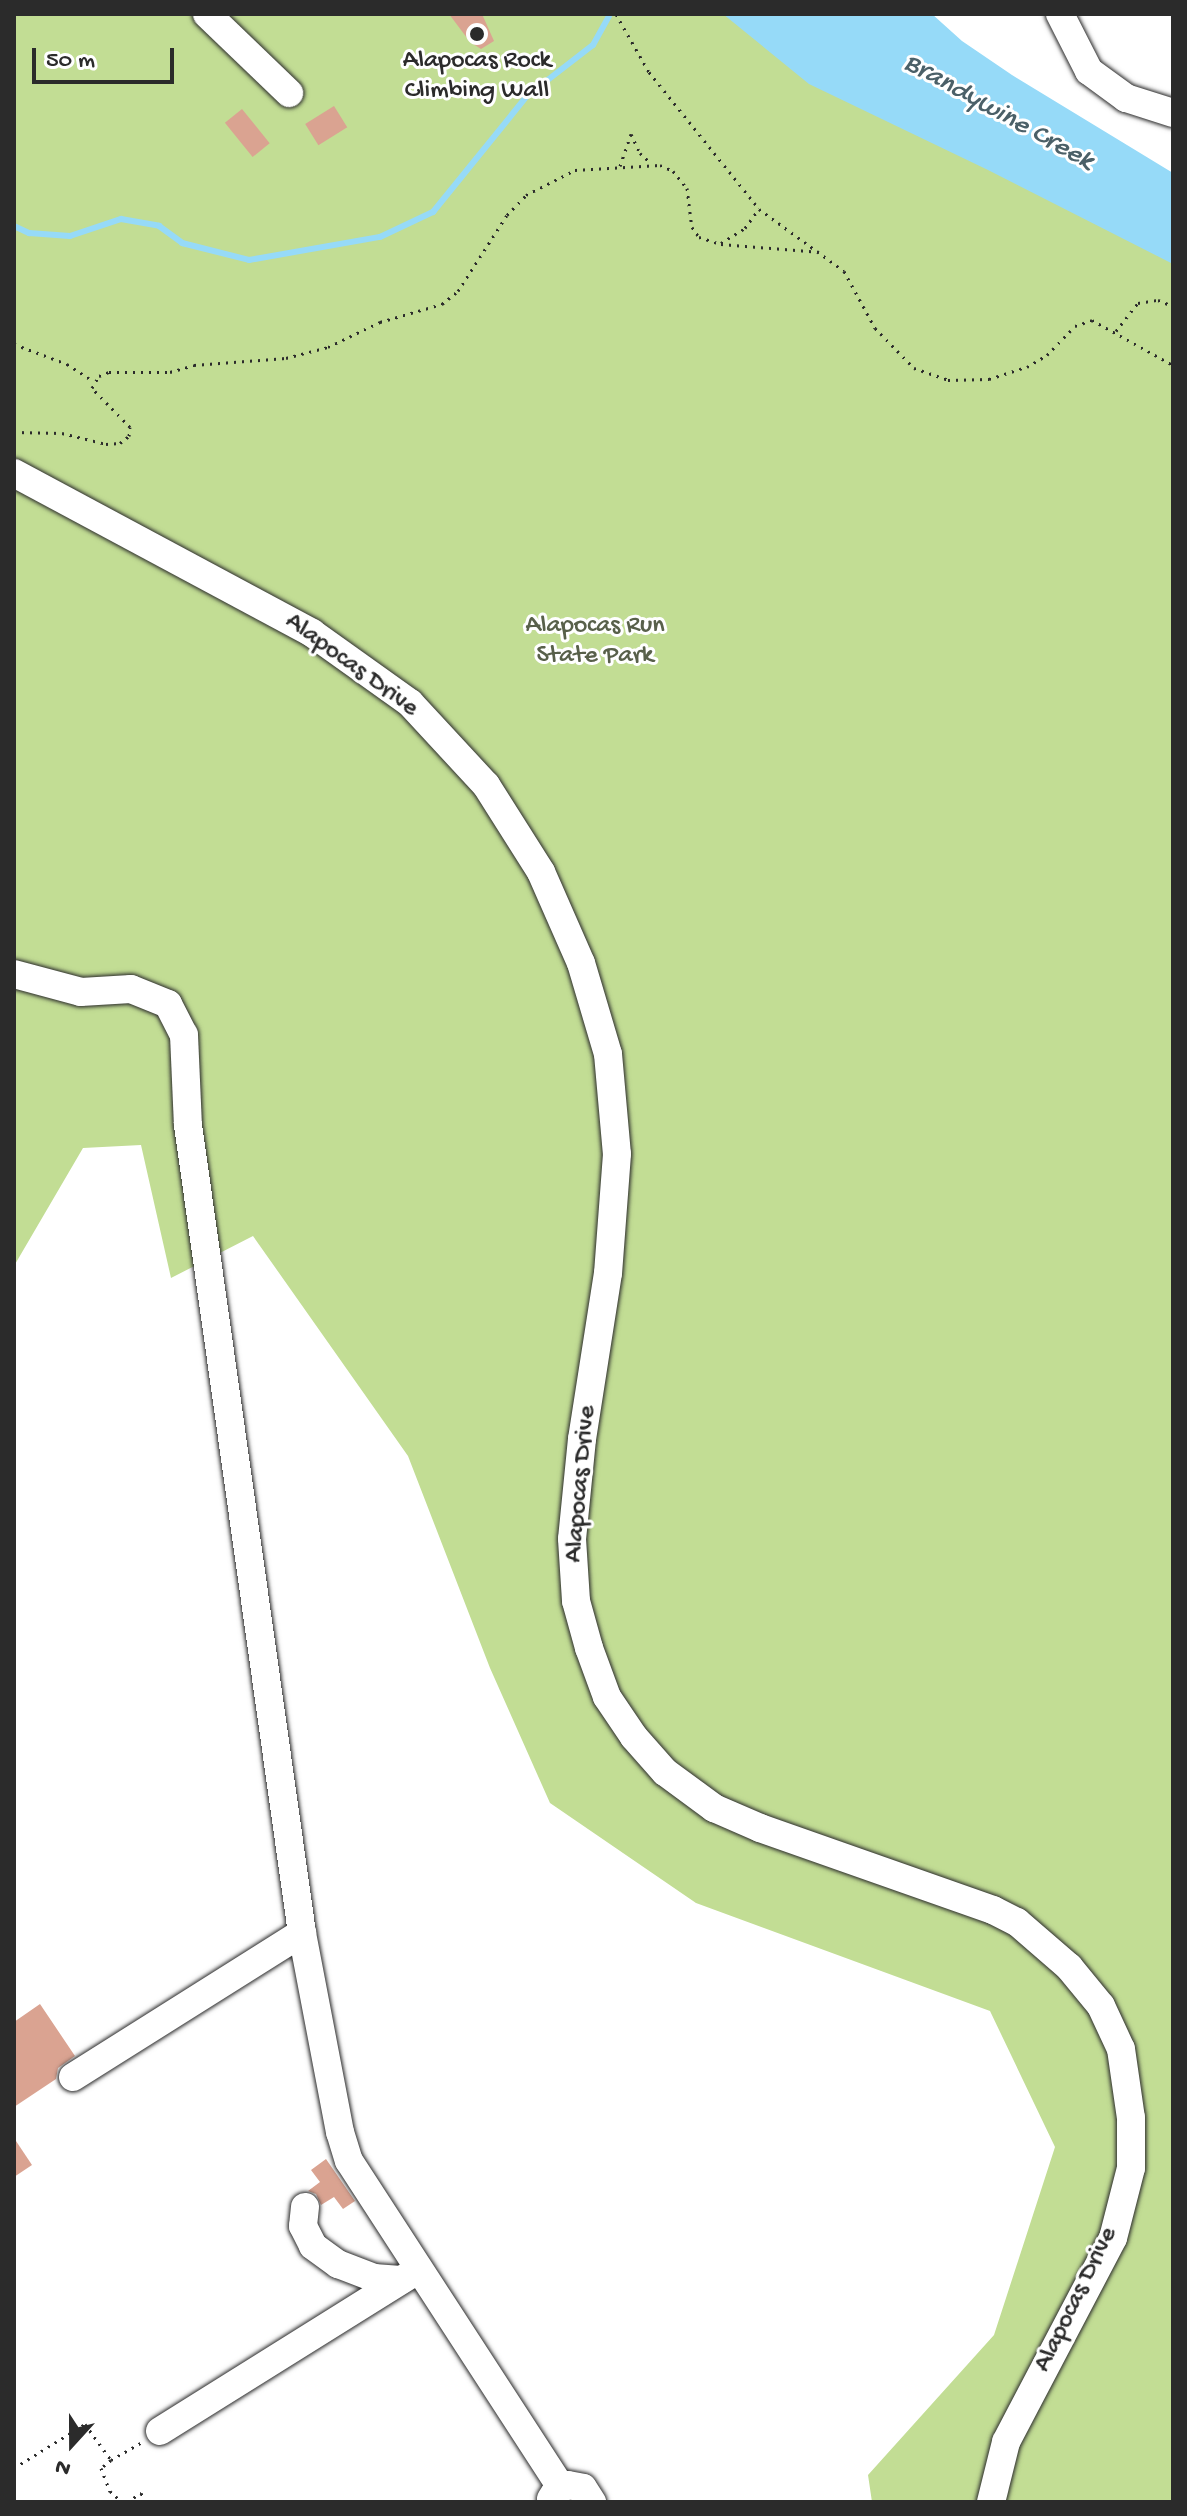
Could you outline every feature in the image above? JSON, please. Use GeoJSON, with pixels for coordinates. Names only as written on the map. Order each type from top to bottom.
{"type":"FeatureCollection","features":[{"type":"Feature","properties":{"kind":"street"},"geometry":{"type":"LineString","coordinates":[[207,14],[289,93]]}},
{"type":"Feature","properties":{"kind":"street"},"geometry":{"type":"LineString","coordinates":[[1060,14],[1089,71],[1126,98],[1173,113]]}},
{"type":"Feature","properties":{"kind":"street","name":"Alapocas Drive"},"geometry":{"type":"LineString","coordinates":[[14,473],[299,625],[410,703],[486,785],[541,872],[581,963],[608,1054],[617,1154],[608,1273],[582,1439],[572,1539],[576,1601],[589,1648],[607,1697],[634,1737],[665,1772],[714,1808],[760,1828],[993,1910],[1017,1922],[1069,1967],[1101,2006],[1121,2049],[1131,2118],[1131,2168],[1113,2238],[1006,2442],[991,2502]]}},
{"type":"Feature","properties":{"kind":"street"},"geometry":{"type":"LineString","coordinates":[[14,974],[81,992],[131,989],[168,1004],[184,1035],[188,1125],[302,1933],[340,2132],[349,2161],[410,2275],[556,2495],[583,2488],[592,2502]]}},
{"type":"Feature","properties":{"kind":"street"},"geometry":{"type":"LineString","coordinates":[[73,2077],[302,1933]]}},
{"type":"Feature","properties":{"kind":"street"},"geometry":{"type":"LineString","coordinates":[[305,2207],[303,2226],[313,2246],[338,2264],[374,2278],[410,2275]]}},
{"type":"Feature","properties":{"kind":"street"},"geometry":{"type":"LineString","coordinates":[[160,2431],[410,2275]]}},
{"type":"Feature","properties":{"kind":"path"},"geometry":{"type":"LineString","coordinates":[[616,14],[649,72],[759,209],[844,271],[875,328],[914,368],[948,380],[989,379],[1027,367],[1047,355],[1075,326],[1092,320],[1173,365]]}},
{"type":"Feature","properties":{"kind":"path"},"geometry":{"type":"LineString","coordinates":[[620,166],[631,134],[640,153],[652,164]]}},
{"type":"Feature","properties":{"kind":"path"},"geometry":{"type":"LineString","coordinates":[[93,381],[109,372],[170,372],[194,365],[286,358],[328,347],[380,322],[442,304],[458,291],[507,215],[526,195],[575,170],[652,164],[673,171],[687,188],[692,227],[699,237],[721,244],[821,252]]}},
{"type":"Feature","properties":{"kind":"path"},"geometry":{"type":"LineString","coordinates":[[721,244],[745,228],[759,209]]}},
{"type":"Feature","properties":{"kind":"path"},"geometry":{"type":"LineString","coordinates":[[1116,331],[1138,303],[1158,300],[1173,306]]}},
{"type":"Feature","properties":{"kind":"path"},"geometry":{"type":"LineString","coordinates":[[14,344],[67,364],[93,381]]}},
{"type":"Feature","properties":{"kind":"path"},"geometry":{"type":"LineString","coordinates":[[14,432],[62,433],[106,444],[120,443],[129,436],[130,427],[92,388],[93,381]]}},
{"type":"Feature","properties":{"kind":"path"},"geometry":{"type":"LineString","coordinates":[[14,2468],[85,2424],[111,2460]]}},
{"type":"Feature","properties":{"kind":"path"},"geometry":{"type":"LineString","coordinates":[[146,2502],[141,2493],[124,2502],[110,2491],[101,2468],[160,2431]]}},
{"type":"Feature","properties":{"kind":"green space","name":"Alapocas Run State Park"},"geometry":{"type":"Polygon","coordinates":[[[14,14],[823,14],[1173,211],[1173,2502],[872,2502],[868,2475],[994,2335],[1055,2147],[990,2011],[696,1903],[550,1803],[490,1668],[408,1456],[253,1236],[171,1278],[141,1145],[83,1148],[14,1266],[14,14]]]}},
{"type":"Feature","properties":{"kind":"water","name":"Brandywine Creek"},"geometry":{"type":"Polygon","coordinates":[[[723,14],[932,14],[962,41],[1012,75],[1173,173],[1173,264],[809,84],[723,14]]]}},
{"type":"Feature","properties":{"kind":"building","name":"Alapocas Rock Climbing Wall"},"geometry":{"type":"Polygon","coordinates":[[[449,14],[482,14],[494,41],[481,49],[470,42],[449,14]]]}},
{"type":"Feature","properties":{"kind":"building"},"geometry":{"type":"Polygon","coordinates":[[[334,106],[347,127],[318,145],[305,124],[334,106]]]}},
{"type":"Feature","properties":{"kind":"building"},"geometry":{"type":"Polygon","coordinates":[[[242,109],[270,143],[253,157],[225,123],[242,109]]]}},
{"type":"Feature","properties":{"kind":"building"},"geometry":{"type":"Polygon","coordinates":[[[40,2004],[75,2056],[58,2068],[56,2079],[14,2107],[14,2022],[40,2004]]]}},
{"type":"Feature","properties":{"kind":"building"},"geometry":{"type":"Polygon","coordinates":[[[14,2138],[32,2165],[14,2177],[14,2138]]]}},
{"type":"Feature","properties":{"kind":"building"},"geometry":{"type":"Polygon","coordinates":[[[326,2159],[355,2201],[343,2209],[334,2197],[321,2205],[316,2194],[308,2191],[320,2182],[311,2170],[326,2159]]]}},
{"type":"Feature","properties":{"kind":"waterway"},"geometry":{"type":"LineString","coordinates":[[14,226],[29,233],[70,236],[121,219],[159,226],[182,243],[249,260],[380,237],[433,212],[527,96],[593,45],[609,16]]}},
{"type":"Feature","properties":{"kind":"place","name":"Alapocas Rock Climbing Wall"},"geometry":{"type":"Point","coordinates":[477,34]}}]}
